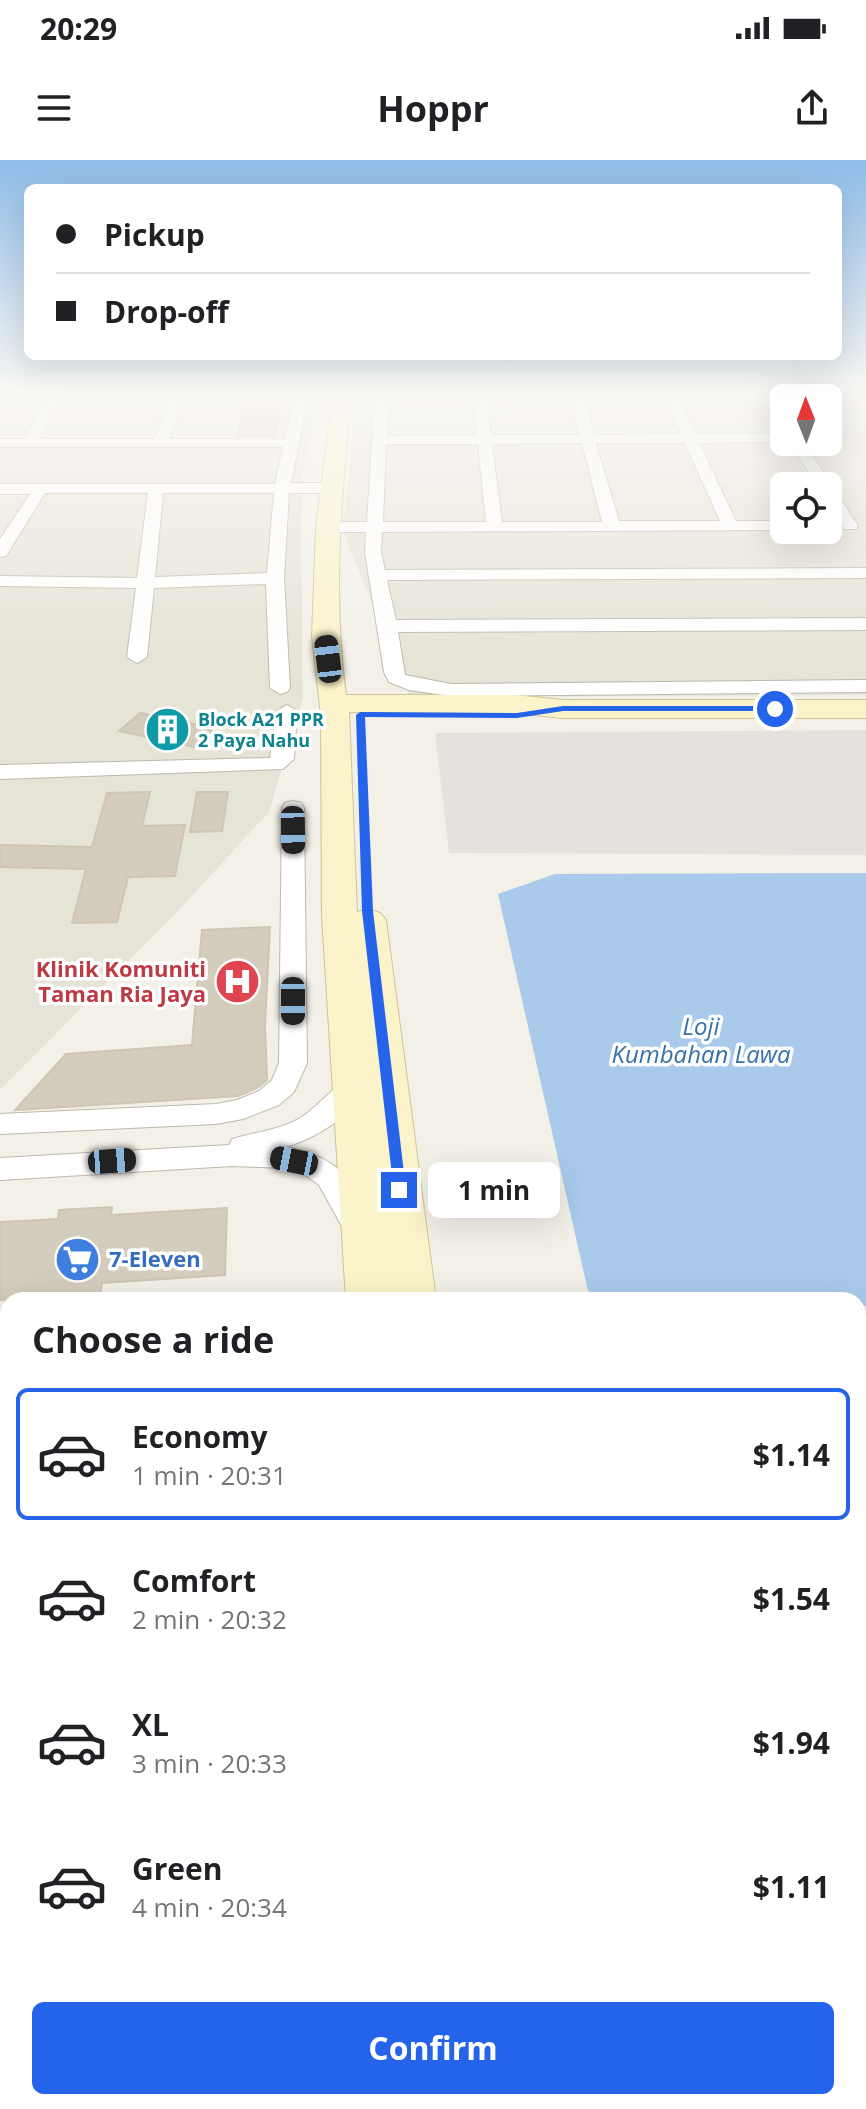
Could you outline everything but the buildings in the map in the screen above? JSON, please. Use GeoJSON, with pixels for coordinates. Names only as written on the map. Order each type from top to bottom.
{"type":"FeatureCollection","features":[{"type":"Feature","properties":{"kind":"main road"},"geometry":{"type":"LineString","coordinates":[[331,483],[325,637],[347,709],[385,1084],[411,1292]]}},
{"type":"Feature","properties":{"kind":"main road"},"geometry":{"type":"LineString","coordinates":[[347,709],[517,715],[563,709],[866,709]]}},
{"type":"Feature","properties":{"kind":"main road"},"geometry":{"type":"LineString","coordinates":[[347,709],[338,860],[340,916],[369,1292]]}},
{"type":"Feature","properties":{"kind":"street"},"geometry":{"type":"LineString","coordinates":[[280,688],[275,578],[283,483]]}},
{"type":"Feature","properties":{"kind":"street"},"geometry":{"type":"LineString","coordinates":[[377,483],[373,552],[396,678],[409,684],[439,689],[866,686]]}},
{"type":"Feature","properties":{"kind":"street"},"geometry":{"type":"LineString","coordinates":[[489,483],[495,527]]}},
{"type":"Feature","properties":{"kind":"street"},"geometry":{"type":"LineString","coordinates":[[599,483],[612,527]]}},
{"type":"Feature","properties":{"kind":"street"},"geometry":{"type":"LineString","coordinates":[[710,483],[730,526]]}},
{"type":"Feature","properties":{"kind":"street"},"geometry":{"type":"LineString","coordinates":[[0,552],[7,534],[41,488]]}},
{"type":"Feature","properties":{"kind":"street"},"geometry":{"type":"LineString","coordinates":[[137,657],[156,488]]}},
{"type":"Feature","properties":{"kind":"street"},"geometry":{"type":"LineString","coordinates":[[0,489],[330,488]]}},
{"type":"Feature","properties":{"kind":"street"},"geometry":{"type":"LineString","coordinates":[[842,506],[858,526]]}},
{"type":"Feature","properties":{"kind":"street"},"geometry":{"type":"LineString","coordinates":[[327,527],[770,526]]}},
{"type":"Feature","properties":{"kind":"street"},"geometry":{"type":"LineString","coordinates":[[377,575],[866,573]]}},
{"type":"Feature","properties":{"kind":"street"},"geometry":{"type":"LineString","coordinates":[[0,581],[145,583],[275,578]]}},
{"type":"Feature","properties":{"kind":"street"},"geometry":{"type":"LineString","coordinates":[[388,626],[866,624]]}},
{"type":"Feature","properties":{"kind":"street"},"geometry":{"type":"LineString","coordinates":[[0,772],[275,764],[283,759],[287,711]]}},
{"type":"Feature","properties":{"kind":"street"},"geometry":{"type":"LineString","coordinates":[[0,1124],[216,1114],[243,1109],[269,1098],[284,1085],[293,1063],[293,808]]}},
{"type":"Feature","properties":{"kind":"street"},"geometry":{"type":"LineString","coordinates":[[293,875],[338,860]]}},
{"type":"Feature","properties":{"kind":"street"},"geometry":{"type":"LineString","coordinates":[[292,907],[340,916]]}},
{"type":"Feature","properties":{"kind":"street"},"geometry":{"type":"LineString","coordinates":[[142,1159],[275,1141],[301,1133],[334,1109],[352,1089]]}},
{"type":"Feature","properties":{"kind":"street"},"geometry":{"type":"LineString","coordinates":[[0,1169],[237,1156],[275,1158],[313,1165],[330,1176],[340,1188],[366,1246]]}},
{"type":"Feature","properties":{"kind":"shaded area"},"geometry":{"type":"Polygon","coordinates":[[[0,483],[301,483],[303,698],[269,812],[175,914],[0,1090],[0,483]]]}},
{"type":"Feature","properties":{"kind":"shaded area"},"geometry":{"type":"Polygon","coordinates":[[[348,483],[770,483],[770,544],[842,544],[842,483],[866,483],[866,695],[410,697],[343,532],[348,483]]]}},
{"type":"Feature","properties":{"kind":"shaded area"},"geometry":{"type":"Polygon","coordinates":[[[866,730],[866,855],[449,853],[435,733],[866,730]]]}},
{"type":"Feature","properties":{"kind":"water","name":"Loji Kumbahan Lawa"},"geometry":{"type":"Polygon","coordinates":[[[866,873],[866,1292],[588,1291],[498,894],[555,874],[866,873]]]}},
{"type":"Feature","properties":{"kind":"place","name":"Block A21 PPR 2 Paya Nahu"},"geometry":{"type":"Point","coordinates":[167,730]}},
{"type":"Feature","properties":{"kind":"place","name":"Klinik Komuniti Taman Ria Jaya"},"geometry":{"type":"Point","coordinates":[237,982]}},
{"type":"Feature","properties":{"kind":"place","name":"7-Eleven"},"geometry":{"type":"Point","coordinates":[78,1259]}},
{"type":"Feature","properties":{"kind":"route"},"geometry":{"type":"LineString","coordinates":[[399,1190],[367,911],[360,715],[517,715],[563,709],[775,709]]}}]}
